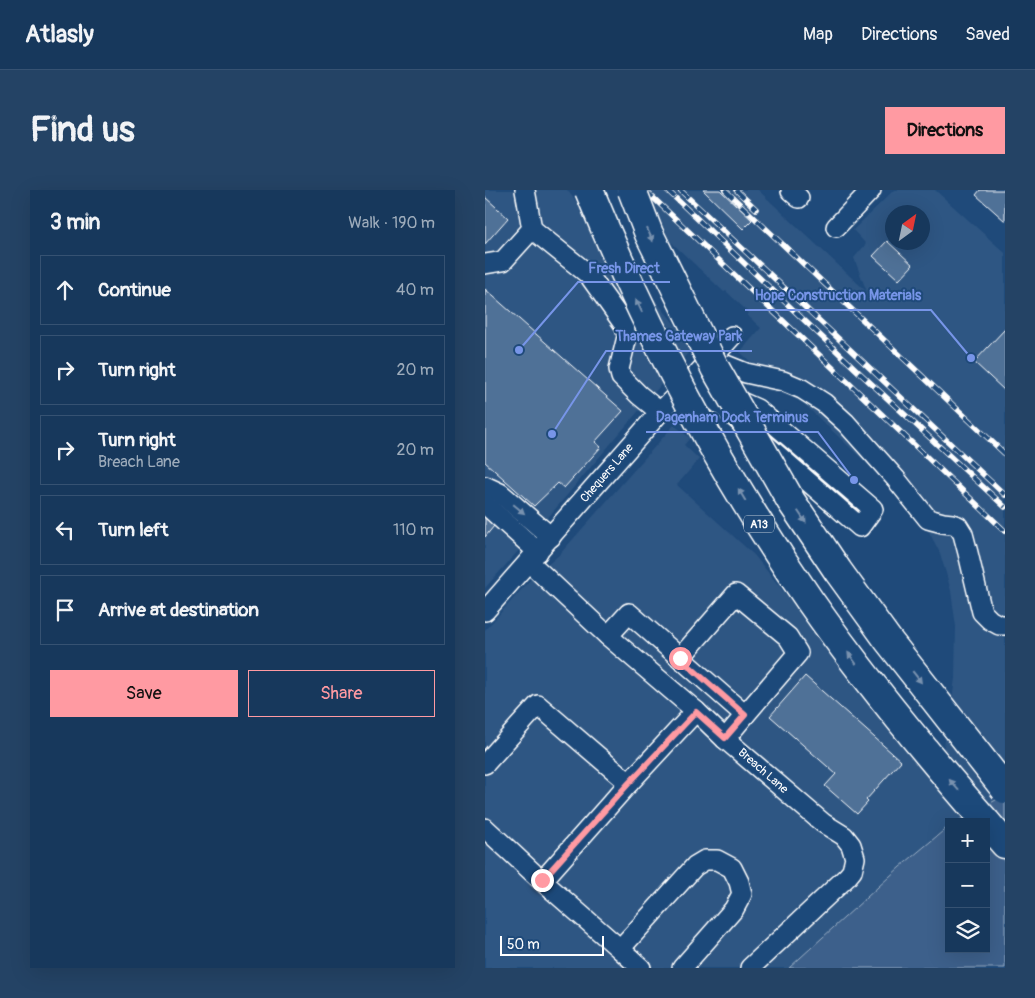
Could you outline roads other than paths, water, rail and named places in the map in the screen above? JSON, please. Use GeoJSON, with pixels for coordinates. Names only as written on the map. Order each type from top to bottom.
{"type":"FeatureCollection","features":[{"type":"Feature","properties":{"kind":"highway","name":"A13"},"geometry":{"type":"LineString","coordinates":[[589,190],[643,312],[721,460],[765,533],[810,601],[857,666],[904,726],[983,818]]}},
{"type":"Feature","properties":{"kind":"highway"},"geometry":{"type":"LineString","coordinates":[[632,190],[649,234],[715,368],[791,501],[838,571],[888,640],[1005,789]]}},
{"type":"Feature","properties":{"kind":"highway","name":"A13"},"geometry":{"type":"LineString","coordinates":[[990,827],[1005,844]]}},
{"type":"Feature","properties":{"kind":"street"},"geometry":{"type":"LineString","coordinates":[[525,190],[532,229],[588,274],[623,323],[627,338],[619,369],[621,377],[660,412]]}},
{"type":"Feature","properties":{"kind":"street"},"geometry":{"type":"LineString","coordinates":[[837,227],[871,190]]}},
{"type":"Feature","properties":{"kind":"street"},"geometry":{"type":"LineString","coordinates":[[485,264],[503,261],[532,229]]}},
{"type":"Feature","properties":{"kind":"street","name":"Chequers Lane"},"geometry":{"type":"LineString","coordinates":[[485,611],[660,412],[732,336]]}},
{"type":"Feature","properties":{"kind":"street"},"geometry":{"type":"LineString","coordinates":[[711,359],[746,373],[783,381],[802,389],[824,403],[846,423],[896,479],[928,519],[958,526],[963,534],[982,612],[990,620],[999,625],[1005,625]]}},
{"type":"Feature","properties":{"kind":"street"},"geometry":{"type":"LineString","coordinates":[[692,380],[757,409],[873,509],[860,526],[692,380]]}},
{"type":"Feature","properties":{"kind":"street"},"geometry":{"type":"LineString","coordinates":[[485,486],[500,493],[551,536]]}},
{"type":"Feature","properties":{"kind":"street","name":"Breach Lane"},"geometry":{"type":"LineString","coordinates":[[485,504],[608,636],[823,823],[844,836],[851,844],[855,858],[852,870],[847,877],[750,968]]}},
{"type":"Feature","properties":{"kind":"street"},"geometry":{"type":"LineString","coordinates":[[680,658],[736,594],[788,637],[798,653],[725,738]]}},
{"type":"Feature","properties":{"kind":"street"},"geometry":{"type":"LineString","coordinates":[[608,636],[629,613],[745,715]]}},
{"type":"Feature","properties":{"kind":"street"},"geometry":{"type":"LineString","coordinates":[[485,764],[538,705],[629,783]]}},
{"type":"Feature","properties":{"kind":"street"},"geometry":{"type":"LineString","coordinates":[[542,880],[696,712]]}},
{"type":"Feature","properties":{"kind":"street"},"geometry":{"type":"LineString","coordinates":[[485,828],[641,968]]}},
{"type":"Feature","properties":{"kind":"street"},"geometry":{"type":"LineString","coordinates":[[620,949],[695,866],[705,860],[717,860],[732,868],[743,894],[734,909],[682,968]]}},
{"type":"Feature","properties":{"kind":"railway"},"geometry":{"type":"LineString","coordinates":[[645,190],[1005,531]]}},
{"type":"Feature","properties":{"kind":"railway"},"geometry":{"type":"LineString","coordinates":[[667,190],[862,375],[1005,507]]}},
{"type":"Feature","properties":{"kind":"railway"},"geometry":{"type":"LineString","coordinates":[[680,190],[1005,495]]}},
{"type":"Feature","properties":{"kind":"railway"},"geometry":{"type":"LineString","coordinates":[[725,190],[1005,454]]}},
{"type":"Feature","properties":{"kind":"railway"},"geometry":{"type":"LineString","coordinates":[[736,190],[756,209]]}},
{"type":"Feature","properties":{"kind":"place","name":"Fresh Direct"},"geometry":{"type":"Point","coordinates":[519,350]}},
{"type":"Feature","properties":{"kind":"place","name":"Hope Construction Materials"},"geometry":{"type":"Point","coordinates":[971,358]}},
{"type":"Feature","properties":{"kind":"place","name":"Thames Gateway Park"},"geometry":{"type":"Point","coordinates":[552,434]}},
{"type":"Feature","properties":{"kind":"place","name":"Dagenham Dock Terminus"},"geometry":{"type":"Point","coordinates":[854,480]}}]}
